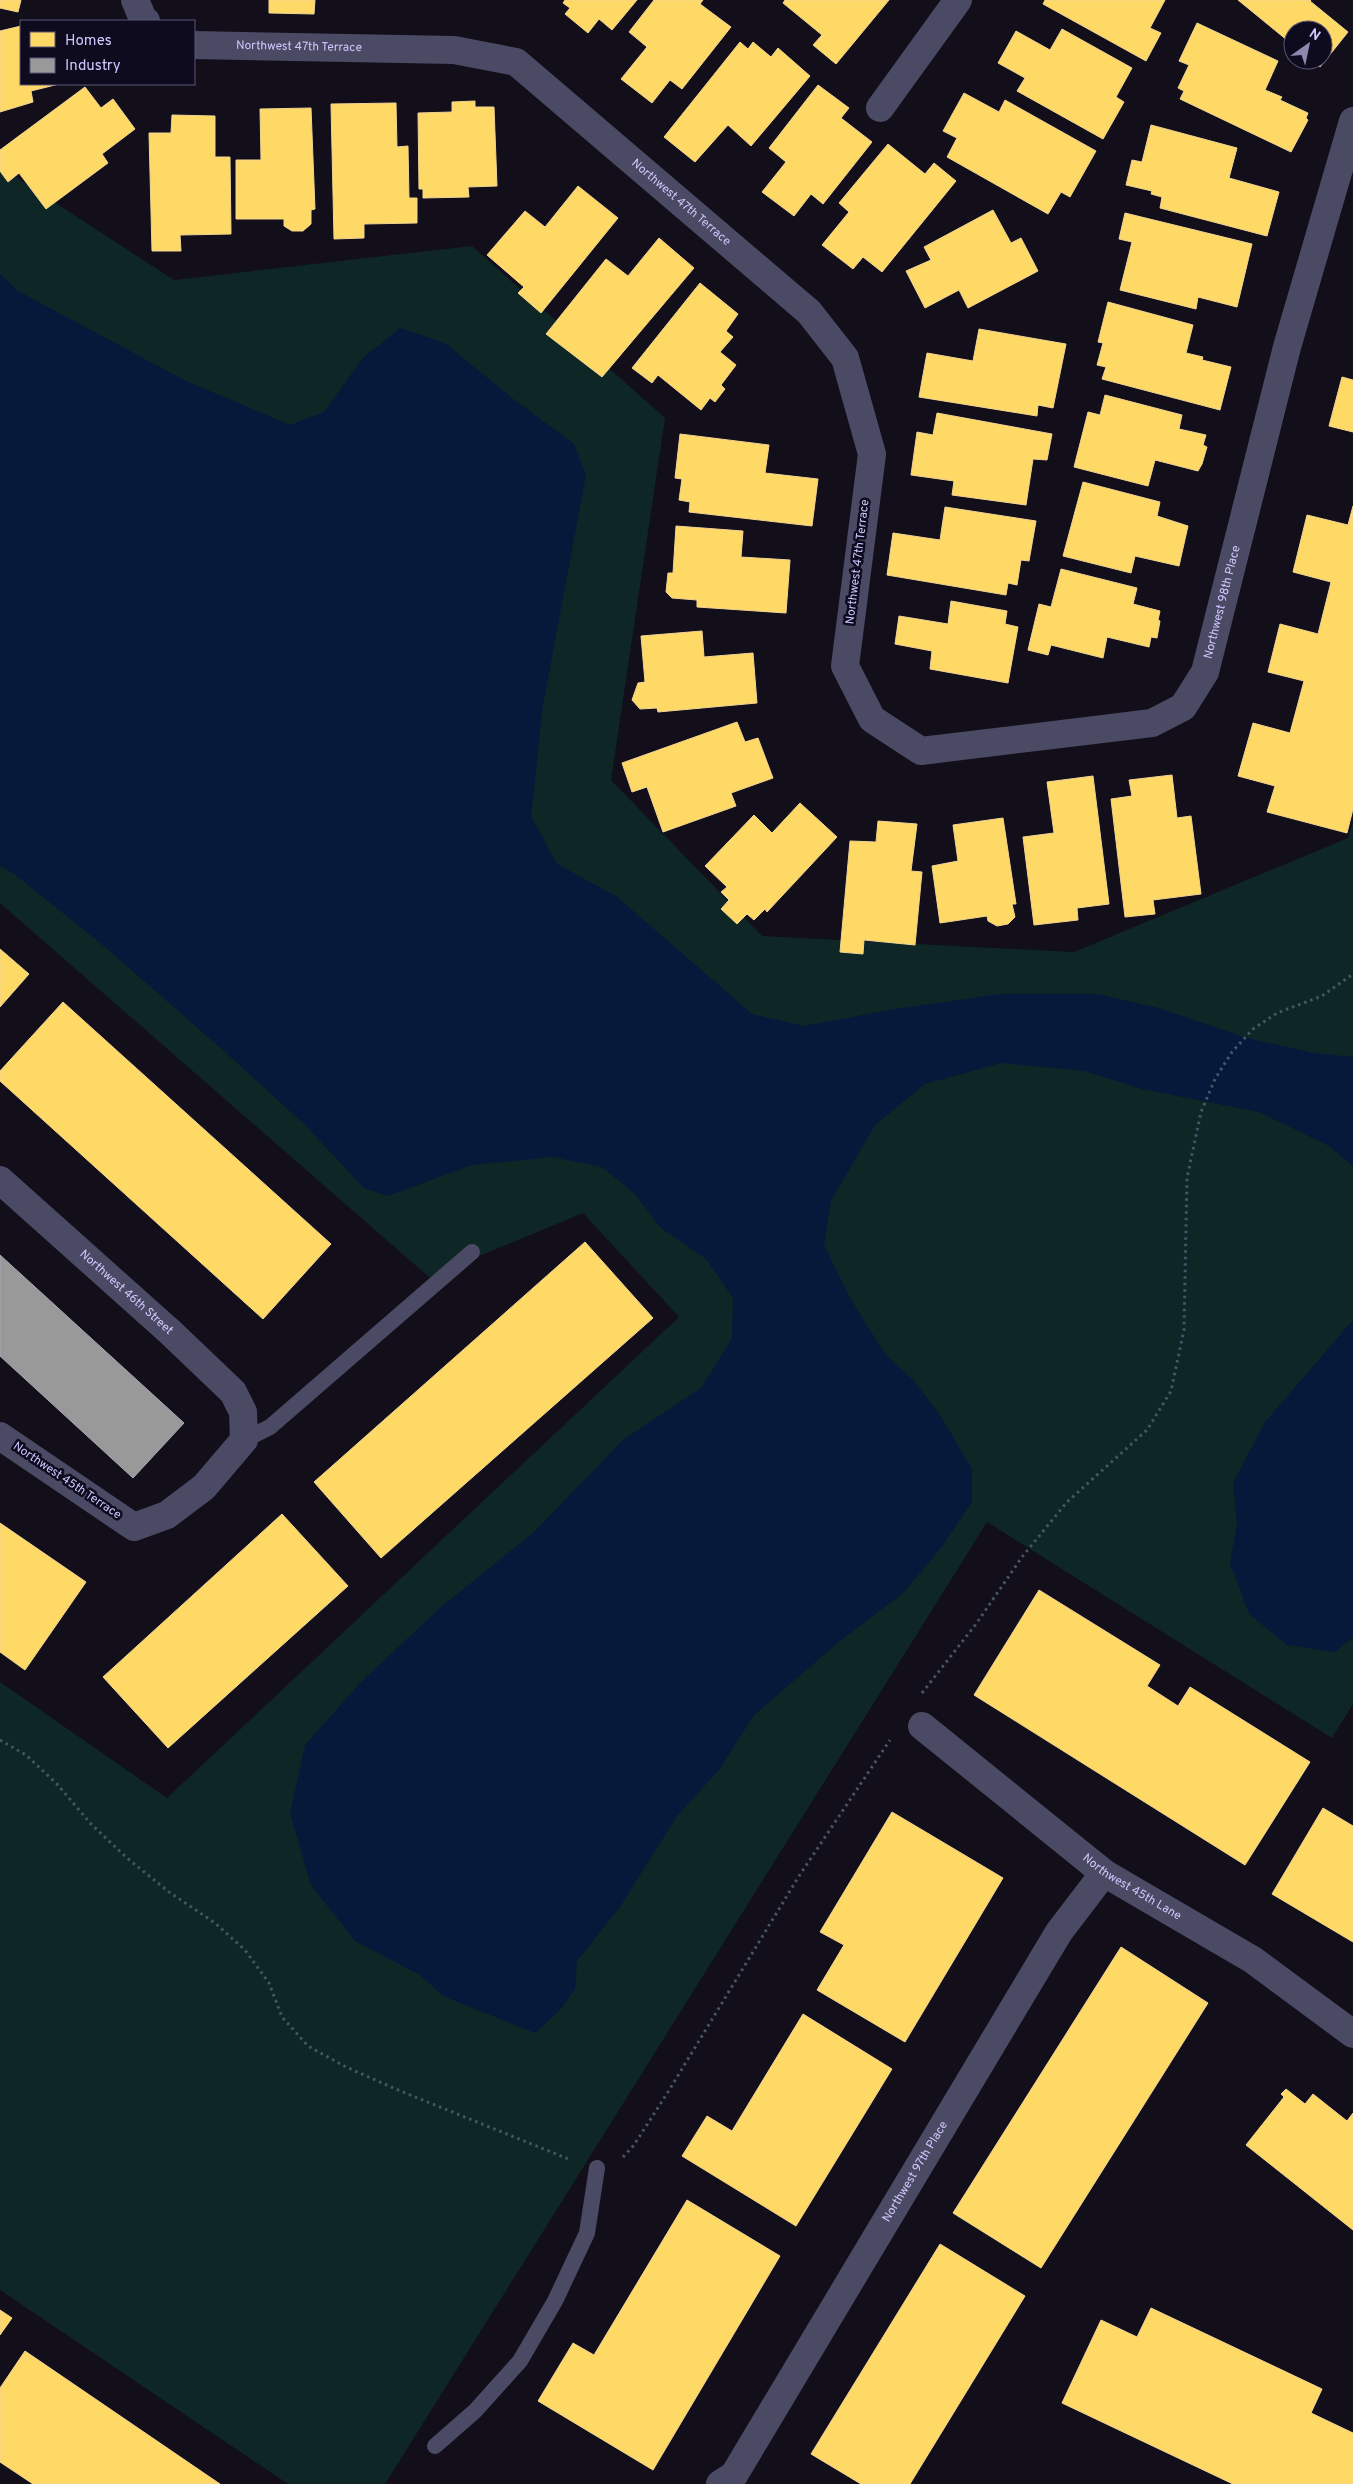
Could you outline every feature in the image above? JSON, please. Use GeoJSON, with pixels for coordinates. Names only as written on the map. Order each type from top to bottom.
{"type":"FeatureCollection","features":[{"type":"Feature","properties":{"kind":"street"},"geometry":{"type":"LineString","coordinates":[[135,0],[144,20]]}},
{"type":"Feature","properties":{"kind":"street"},"geometry":{"type":"LineString","coordinates":[[880,108],[958,0]]}},
{"type":"Feature","properties":{"kind":"street","name":"Northwest 47th Terrace"},"geometry":{"type":"LineString","coordinates":[[195,45],[454,50],[516,62],[809,312],[844,358],[872,454],[845,666]]}},
{"type":"Feature","properties":{"kind":"street","name":"Northwest 98th Place"},"geometry":{"type":"LineString","coordinates":[[845,666],[872,718],[921,751],[1152,723],[1183,707],[1205,672],[1287,347],[1353,121]]}},
{"type":"Feature","properties":{"kind":"street","name":"Northwest 46th Street"},"geometry":{"type":"LineString","coordinates":[[0,1180],[169,1331],[232,1392],[244,1412],[244,1440]]}},
{"type":"Feature","properties":{"kind":"street","name":"Northwest 45th Terrace"},"geometry":{"type":"LineString","coordinates":[[0,1436],[134,1527],[168,1515],[204,1487],[244,1440]]}},
{"type":"Feature","properties":{"kind":"street","name":"Northwest 45th Lane"},"geometry":{"type":"LineString","coordinates":[[922,1726],[1104,1873],[1253,1960],[1353,2034]]}},
{"type":"Feature","properties":{"kind":"street","name":"Northwest 97th Place"},"geometry":{"type":"LineString","coordinates":[[735,2481],[1059,1932],[1104,1873]]}},
{"type":"Feature","properties":{"kind":"lane"},"geometry":{"type":"LineString","coordinates":[[244,1440],[270,1427],[472,1252]]}},
{"type":"Feature","properties":{"kind":"lane"},"geometry":{"type":"LineString","coordinates":[[434,2446],[475,2411],[525,2352],[554,2301],[586,2233],[596,2168]]}},
{"type":"Feature","properties":{"kind":"path"},"geometry":{"type":"LineString","coordinates":[[922,1694],[976,1624],[1022,1557],[1067,1502],[1146,1430],[1171,1391],[1184,1330],[1187,1178],[1201,1112],[1216,1079],[1232,1052],[1252,1029],[1277,1013],[1322,996],[1353,974]]}},
{"type":"Feature","properties":{"kind":"path"},"geometry":{"type":"LineString","coordinates":[[0,1740],[26,1754],[57,1784],[91,1824],[127,1858],[169,1892],[215,1923],[246,1950],[269,1983],[282,2018],[308,2046],[398,2090],[562,2157],[596,2168],[619,2161],[634,2145],[799,1876],[896,1732]]}},
{"type":"Feature","properties":{"kind":"green space"},"geometry":{"type":"Polygon","coordinates":[[[0,167],[174,280],[472,246],[665,418],[611,780],[762,936],[1074,952],[1348,838],[1353,821],[1353,1704],[1332,1738],[987,1522],[385,2484],[288,2484],[0,2290],[0,1682],[167,1798],[679,1317],[583,1213],[429,1277],[0,903],[0,167]]]}},
{"type":"Feature","properties":{"kind":"water"},"geometry":{"type":"Polygon","coordinates":[[[0,274],[18,291],[186,381],[290,425],[324,412],[363,358],[400,328],[445,343],[512,398],[574,444],[586,475],[543,705],[531,816],[557,864],[616,896],[752,1014],[804,1026],[895,1009],[1000,994],[1098,994],[1158,1008],[1247,1038],[1314,1053],[1353,1057],[1353,1166],[1329,1146],[1259,1112],[1142,1089],[1085,1071],[1001,1063],[925,1084],[875,1125],[831,1201],[824,1245],[850,1298],[885,1354],[913,1380],[940,1415],[972,1469],[972,1502],[941,1548],[903,1593],[840,1641],[754,1715],[719,1770],[677,1816],[620,1907],[577,1961],[575,1989],[561,2009],[535,2033],[443,1996],[420,1975],[355,1941],[311,1885],[290,1813],[305,1745],[361,1682],[440,1608],[535,1531],[623,1440],[702,1387],[732,1338],[733,1298],[706,1259],[661,1228],[635,1194],[602,1167],[552,1157],[472,1165],[388,1196],[364,1188],[305,1125],[223,1050],[105,947],[13,873],[0,866],[0,274]]]}},
{"type":"Feature","properties":{"kind":"water"},"geometry":{"type":"Polygon","coordinates":[[[1353,1320],[1353,1637],[1335,1652],[1287,1645],[1249,1614],[1230,1563],[1237,1525],[1233,1483],[1265,1422],[1353,1320]]]}},
{"type":"Feature","properties":{"kind":"building: Homes"},"geometry":{"type":"Polygon","coordinates":[[[0,0],[21,0],[18,12],[0,8],[0,0]]]}},
{"type":"Feature","properties":{"kind":"building: Homes"},"geometry":{"type":"Polygon","coordinates":[[[269,0],[315,0],[314,14],[269,13],[269,0]]]}},
{"type":"Feature","properties":{"kind":"building: Homes"},"geometry":{"type":"Polygon","coordinates":[[[565,0],[637,0],[612,30],[599,19],[588,33],[565,14],[570,8],[563,3],[565,0]]]}},
{"type":"Feature","properties":{"kind":"building: Homes"},"geometry":{"type":"Polygon","coordinates":[[[654,0],[703,0],[700,4],[731,27],[682,89],[670,80],[652,103],[621,79],[647,47],[629,32],[654,0]]]}},
{"type":"Feature","properties":{"kind":"building: Homes"},"geometry":{"type":"Polygon","coordinates":[[[785,0],[889,0],[836,64],[813,45],[822,35],[783,3],[785,0]]]}},
{"type":"Feature","properties":{"kind":"building: Homes"},"geometry":{"type":"Polygon","coordinates":[[[1045,0],[1165,0],[1150,28],[1161,33],[1146,61],[1043,4],[1045,0]]]}},
{"type":"Feature","properties":{"kind":"building: Homes"},"geometry":{"type":"Polygon","coordinates":[[[1238,0],[1311,0],[1348,32],[1333,51],[1333,20],[1283,20],[1283,37],[1238,0]]]}},
{"type":"Feature","properties":{"kind":"building: Homes"},"geometry":{"type":"Polygon","coordinates":[[[1197,23],[1278,61],[1265,90],[1282,97],[1280,100],[1308,113],[1306,118],[1308,120],[1291,152],[1180,99],[1184,91],[1178,88],[1189,65],[1179,61],[1197,23]]]}},
{"type":"Feature","properties":{"kind":"building: Homes"},"geometry":{"type":"Polygon","coordinates":[[[20,26],[20,85],[55,85],[31,91],[33,102],[0,112],[0,31],[20,26]]]}},
{"type":"Feature","properties":{"kind":"building: Homes"},"geometry":{"type":"Polygon","coordinates":[[[1062,29],[1132,68],[1116,97],[1124,102],[1103,139],[1017,91],[1025,78],[998,63],[1016,31],[1050,50],[1062,29]]]}},
{"type":"Feature","properties":{"kind":"building: Homes"},"geometry":{"type":"Polygon","coordinates":[[[740,42],[748,49],[753,42],[771,57],[778,48],[810,76],[751,146],[728,125],[695,162],[664,137],[740,42]]]}},
{"type":"Feature","properties":{"kind":"building: Homes"},"geometry":{"type":"Polygon","coordinates":[[[818,85],[849,108],[841,118],[872,142],[823,204],[811,194],[794,216],[762,192],[786,162],[769,148],[818,85]]]}},
{"type":"Feature","properties":{"kind":"building: Homes"},"geometry":{"type":"Polygon","coordinates":[[[85,87],[101,108],[113,99],[135,129],[102,154],[108,163],[46,209],[19,173],[8,182],[0,171],[0,150],[85,87]]]}},
{"type":"Feature","properties":{"kind":"building: Homes"},"geometry":{"type":"Polygon","coordinates":[[[964,93],[999,112],[1005,100],[1096,151],[1070,197],[1061,192],[1048,214],[947,157],[957,138],[943,131],[964,93]]]}},
{"type":"Feature","properties":{"kind":"building: Homes"},"geometry":{"type":"Polygon","coordinates":[[[475,101],[475,107],[494,107],[497,186],[468,187],[469,197],[423,198],[423,189],[419,189],[418,113],[452,112],[452,102],[475,101]]]}},
{"type":"Feature","properties":{"kind":"building: Homes"},"geometry":{"type":"Polygon","coordinates":[[[396,103],[397,147],[408,146],[409,198],[417,198],[417,223],[364,224],[364,238],[334,239],[331,104],[396,103]]]}},
{"type":"Feature","properties":{"kind":"building: Homes"},"geometry":{"type":"Polygon","coordinates":[[[311,108],[315,209],[311,210],[311,224],[303,231],[292,231],[284,226],[284,219],[236,219],[236,160],[261,160],[260,109],[311,108]]]}},
{"type":"Feature","properties":{"kind":"building: Homes"},"geometry":{"type":"Polygon","coordinates":[[[172,115],[215,116],[215,157],[230,157],[231,234],[180,235],[181,251],[152,251],[149,133],[171,133],[172,115]]]}},
{"type":"Feature","properties":{"kind":"building: Homes"},"geometry":{"type":"Polygon","coordinates":[[[1151,125],[1237,148],[1229,178],[1279,192],[1267,236],[1160,208],[1162,197],[1151,194],[1152,191],[1126,185],[1132,160],[1142,162],[1151,125]]]}},
{"type":"Feature","properties":{"kind":"building: Homes"},"geometry":{"type":"Polygon","coordinates":[[[888,144],[925,174],[934,163],[956,181],[882,272],[863,257],[853,269],[822,245],[849,212],[839,203],[888,144]]]}},
{"type":"Feature","properties":{"kind":"building: Homes"},"geometry":{"type":"Polygon","coordinates":[[[578,186],[618,218],[541,313],[518,293],[524,287],[487,255],[525,211],[545,227],[578,186]]]}},
{"type":"Feature","properties":{"kind":"building: Homes"},"geometry":{"type":"Polygon","coordinates":[[[993,210],[1011,243],[1021,238],[1038,271],[968,308],[959,290],[925,308],[906,271],[931,260],[924,247],[993,210]]]}},
{"type":"Feature","properties":{"kind":"building: Homes"},"geometry":{"type":"Polygon","coordinates":[[[1125,213],[1252,244],[1237,307],[1198,297],[1196,309],[1120,290],[1132,242],[1119,239],[1125,213]]]}},
{"type":"Feature","properties":{"kind":"building: Homes"},"geometry":{"type":"Polygon","coordinates":[[[659,238],[694,268],[602,377],[546,334],[606,259],[628,276],[659,238]]]}},
{"type":"Feature","properties":{"kind":"building: Homes"},"geometry":{"type":"Polygon","coordinates":[[[700,283],[738,314],[726,331],[733,337],[720,352],[736,365],[721,385],[725,389],[715,402],[710,398],[701,410],[658,375],[652,383],[632,368],[700,283]]]}},
{"type":"Feature","properties":{"kind":"building: Homes"},"geometry":{"type":"Polygon","coordinates":[[[1108,302],[1193,325],[1186,353],[1203,357],[1202,360],[1231,367],[1220,410],[1102,379],[1106,367],[1097,365],[1103,343],[1098,342],[1108,302]]]}},
{"type":"Feature","properties":{"kind":"building: Homes"},"geometry":{"type":"Polygon","coordinates":[[[979,329],[1066,344],[1053,408],[1038,405],[1037,416],[919,397],[927,353],[973,361],[979,329]]]}},
{"type":"Feature","properties":{"kind":"building: Homes"},"geometry":{"type":"Polygon","coordinates":[[[1342,377],[1353,380],[1353,432],[1329,426],[1342,377]]]}},
{"type":"Feature","properties":{"kind":"building: Homes"},"geometry":{"type":"Polygon","coordinates":[[[1105,395],[1182,415],[1179,429],[1206,435],[1203,445],[1207,447],[1198,471],[1155,460],[1148,486],[1074,467],[1088,412],[1100,415],[1105,395]]]}},
{"type":"Feature","properties":{"kind":"building: Homes"},"geometry":{"type":"Polygon","coordinates":[[[937,413],[1052,434],[1047,460],[1033,459],[1026,505],[952,495],[954,481],[911,475],[917,432],[933,435],[937,413]]]}},
{"type":"Feature","properties":{"kind":"building: Homes"},"geometry":{"type":"Polygon","coordinates":[[[680,434],[769,445],[765,473],[818,479],[812,526],[689,512],[690,502],[679,500],[682,479],[675,478],[680,434]]]}},
{"type":"Feature","properties":{"kind":"building: Homes"},"geometry":{"type":"Polygon","coordinates":[[[1083,482],[1160,502],[1157,516],[1188,526],[1179,566],[1135,556],[1131,573],[1063,556],[1083,482]]]}},
{"type":"Feature","properties":{"kind":"building: Homes"},"geometry":{"type":"Polygon","coordinates":[[[1353,506],[1353,809],[1347,833],[1267,812],[1275,786],[1238,776],[1253,723],[1290,733],[1304,681],[1268,672],[1280,624],[1318,634],[1331,582],[1293,572],[1307,515],[1348,525],[1353,506]]]}},
{"type":"Feature","properties":{"kind":"building: Homes"},"geometry":{"type":"Polygon","coordinates":[[[945,507],[1036,521],[1029,561],[1021,560],[1017,585],[1008,583],[1006,595],[887,575],[893,533],[940,540],[945,507]]]}},
{"type":"Feature","properties":{"kind":"building: Homes"},"geometry":{"type":"Polygon","coordinates":[[[676,526],[743,531],[741,557],[790,560],[786,613],[697,607],[697,600],[672,598],[666,592],[668,573],[673,573],[676,526]]]}},
{"type":"Feature","properties":{"kind":"building: Homes"},"geometry":{"type":"Polygon","coordinates":[[[1061,569],[1137,588],[1133,604],[1160,611],[1157,638],[1151,637],[1149,647],[1107,637],[1103,658],[1051,645],[1048,655],[1028,650],[1039,604],[1051,607],[1061,569]]]}},
{"type":"Feature","properties":{"kind":"building: Homes"},"geometry":{"type":"Polygon","coordinates":[[[951,601],[1007,611],[1005,624],[1018,627],[1008,683],[930,669],[932,651],[895,644],[899,616],[948,624],[951,601]]]}},
{"type":"Feature","properties":{"kind":"building: Homes"},"geometry":{"type":"Polygon","coordinates":[[[702,631],[704,657],[753,653],[757,703],[658,712],[657,708],[640,709],[632,700],[638,683],[645,682],[641,636],[702,631]]]}},
{"type":"Feature","properties":{"kind":"building: Homes"},"geometry":{"type":"Polygon","coordinates":[[[737,722],[745,742],[758,738],[773,778],[731,793],[736,806],[663,832],[647,787],[632,792],[622,763],[737,722]]]}},
{"type":"Feature","properties":{"kind":"building: Homes"},"geometry":{"type":"Polygon","coordinates":[[[1172,775],[1177,818],[1191,816],[1201,894],[1153,900],[1155,914],[1125,917],[1111,799],[1132,796],[1129,780],[1172,775]]]}},
{"type":"Feature","properties":{"kind":"building: Homes"},"geometry":{"type":"Polygon","coordinates":[[[1093,776],[1109,904],[1077,908],[1078,920],[1034,925],[1023,837],[1054,833],[1047,782],[1093,776]]]}},
{"type":"Feature","properties":{"kind":"building: Homes"},"geometry":{"type":"Polygon","coordinates":[[[800,803],[837,837],[767,912],[765,909],[754,920],[747,914],[737,924],[721,909],[729,900],[721,892],[727,887],[705,866],[754,815],[772,833],[800,803]]]}},
{"type":"Feature","properties":{"kind":"building: Homes"},"geometry":{"type":"Polygon","coordinates":[[[1003,818],[1016,904],[1012,904],[1015,917],[1008,924],[997,926],[988,921],[987,916],[940,923],[932,866],[958,861],[953,825],[1003,818]]]}},
{"type":"Feature","properties":{"kind":"building: Homes"},"geometry":{"type":"Polygon","coordinates":[[[878,821],[917,824],[911,871],[922,872],[915,945],[864,940],[863,954],[840,952],[850,841],[876,842],[878,821]]]}},
{"type":"Feature","properties":{"kind":"building: Homes"},"geometry":{"type":"Polygon","coordinates":[[[0,949],[29,974],[0,1007],[0,949]]]}},
{"type":"Feature","properties":{"kind":"building: Homes"},"geometry":{"type":"Polygon","coordinates":[[[63,1002],[331,1244],[263,1319],[0,1081],[0,1071],[63,1002]]]}},
{"type":"Feature","properties":{"kind":"building: Homes"},"geometry":{"type":"Polygon","coordinates":[[[585,1242],[653,1318],[381,1558],[314,1482],[585,1242]]]}},
{"type":"Feature","properties":{"kind":"building: Homes"},"geometry":{"type":"Polygon","coordinates":[[[282,1514],[348,1586],[168,1748],[103,1677],[282,1514]]]}},
{"type":"Feature","properties":{"kind":"building: Homes"},"geometry":{"type":"Polygon","coordinates":[[[0,1523],[86,1582],[25,1670],[0,1652],[0,1523]]]}},
{"type":"Feature","properties":{"kind":"building: Homes"},"geometry":{"type":"Polygon","coordinates":[[[1039,1590],[1160,1665],[1147,1686],[1178,1706],[1190,1687],[1310,1762],[1245,1865],[974,1695],[1039,1590]]]}},
{"type":"Feature","properties":{"kind":"building: Homes"},"geometry":{"type":"Polygon","coordinates":[[[1323,1808],[1353,1826],[1353,1942],[1272,1894],[1323,1808]]]}},
{"type":"Feature","properties":{"kind":"building: Homes"},"geometry":{"type":"Polygon","coordinates":[[[892,1812],[1003,1878],[905,2042],[817,1990],[844,1945],[820,1932],[892,1812]]]}},
{"type":"Feature","properties":{"kind":"building: Homes"},"geometry":{"type":"Polygon","coordinates":[[[1121,1947],[1208,2003],[1041,2268],[953,2213],[1121,1947]]]}},
{"type":"Feature","properties":{"kind":"building: Homes"},"geometry":{"type":"Polygon","coordinates":[[[803,2014],[892,2069],[796,2226],[682,2156],[707,2116],[732,2131],[803,2014]]]}},
{"type":"Feature","properties":{"kind":"building: Homes"},"geometry":{"type":"Polygon","coordinates":[[[1286,2089],[1305,2104],[1313,2094],[1347,2121],[1353,2113],[1353,2230],[1246,2145],[1284,2097],[1281,2094],[1286,2089]]]}},
{"type":"Feature","properties":{"kind":"building: Homes"},"geometry":{"type":"Polygon","coordinates":[[[687,2200],[780,2256],[653,2470],[538,2401],[573,2343],[594,2355],[687,2200]]]}},
{"type":"Feature","properties":{"kind":"building: Homes"},"geometry":{"type":"Polygon","coordinates":[[[940,2244],[1025,2296],[910,2484],[861,2484],[811,2454],[940,2244]]]}},
{"type":"Feature","properties":{"kind":"building: Homes"},"geometry":{"type":"Polygon","coordinates":[[[1151,2308],[1322,2389],[1311,2413],[1353,2433],[1353,2484],[1233,2484],[1062,2403],[1101,2320],[1137,2337],[1151,2308]]]}},
{"type":"Feature","properties":{"kind":"building: Homes"},"geometry":{"type":"Polygon","coordinates":[[[0,2310],[12,2318],[0,2335],[0,2310]]]}},
{"type":"Feature","properties":{"kind":"building: Homes"},"geometry":{"type":"Polygon","coordinates":[[[25,2351],[220,2484],[33,2484],[0,2462],[0,2388],[25,2351]]]}},
{"type":"Feature","properties":{"kind":"building: Industry"},"geometry":{"type":"Polygon","coordinates":[[[0,1255],[184,1423],[133,1478],[0,1356],[0,1255]]]}}]}
